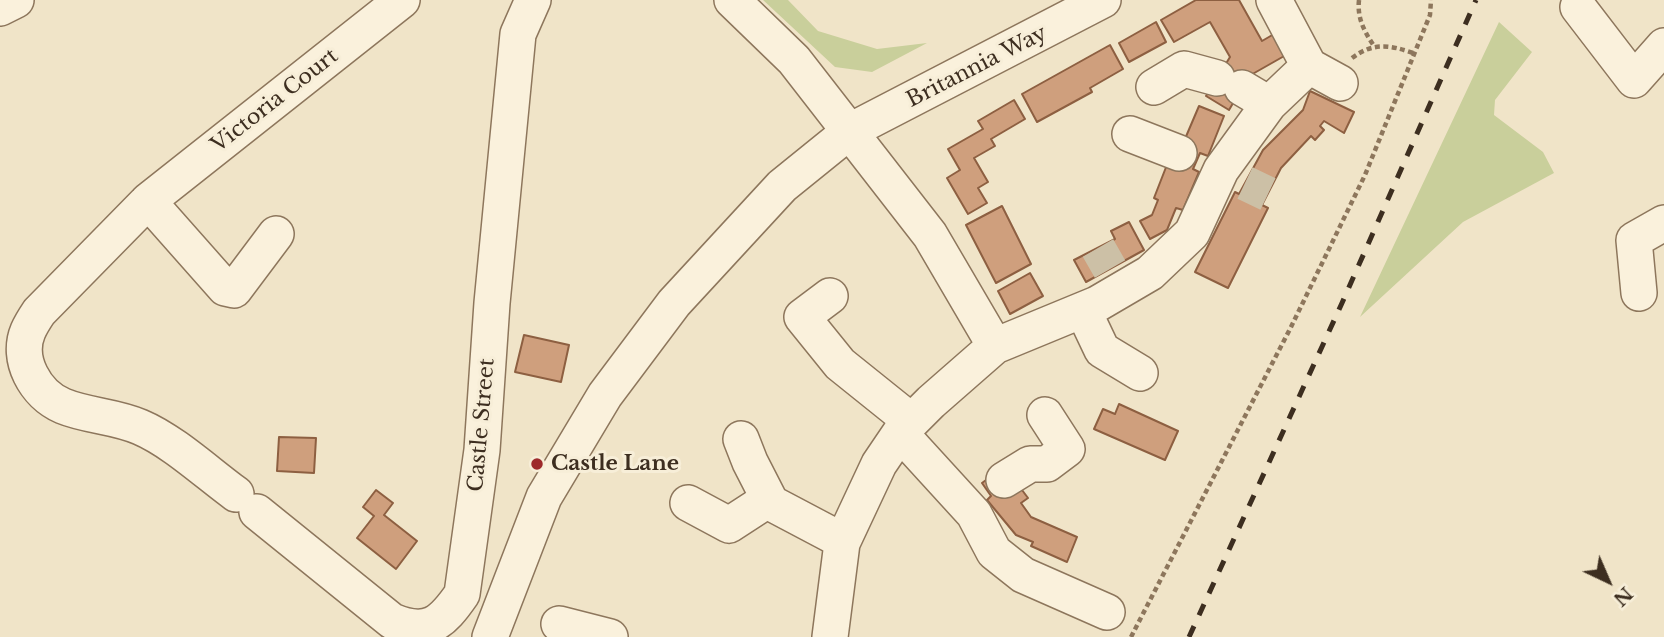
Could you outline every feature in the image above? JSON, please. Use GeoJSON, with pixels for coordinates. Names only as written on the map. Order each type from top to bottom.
{"type":"FeatureCollection","features":[{"type":"Feature","properties":{"kind":"street"},"geometry":{"type":"LineString","coordinates":[[0,8],[16,0]]}},
{"type":"Feature","properties":{"kind":"street","name":"Victoria Court"},"geometry":{"type":"LineString","coordinates":[[246,503],[164,441],[140,427],[62,405],[51,399],[39,388],[26,362],[24,347],[27,332],[39,312],[148,201],[402,0]]}},
{"type":"Feature","properties":{"kind":"street","name":"Castle Street"},"geometry":{"type":"LineString","coordinates":[[246,503],[393,621],[410,628],[430,626],[450,612],[462,594],[482,450],[492,303],[518,34],[533,0]]}},
{"type":"Feature","properties":{"kind":"street"},"geometry":{"type":"LineString","coordinates":[[732,0],[793,60],[930,235],[996,346]]}},
{"type":"Feature","properties":{"kind":"street","name":"Britannia Way"},"geometry":{"type":"LineString","coordinates":[[850,131],[1103,0]]}},
{"type":"Feature","properties":{"kind":"street"},"geometry":{"type":"LineString","coordinates":[[1154,87],[1184,69],[1243,90],[1327,76],[1274,0]]}},
{"type":"Feature","properties":{"kind":"street"},"geometry":{"type":"LineString","coordinates":[[1578,7],[1634,80],[1664,46]]}},
{"type":"Feature","properties":{"kind":"street"},"geometry":{"type":"LineString","coordinates":[[830,637],[844,541],[879,464],[906,427],[996,346],[1083,310],[1115,279],[1150,273],[1192,233],[1243,90]]}},
{"type":"Feature","properties":{"kind":"street"},"geometry":{"type":"LineString","coordinates":[[490,637],[544,496],[606,395],[674,303],[782,186],[850,131]]}},
{"type":"Feature","properties":{"kind":"street"},"geometry":{"type":"LineString","coordinates":[[1130,134],[1213,168]]}},
{"type":"Feature","properties":{"kind":"street"},"geometry":{"type":"LineString","coordinates":[[148,201],[225,288],[234,290],[275,234]]}},
{"type":"Feature","properties":{"kind":"street"},"geometry":{"type":"LineString","coordinates":[[1639,293],[1634,240],[1664,223]]}},
{"type":"Feature","properties":{"kind":"street"},"geometry":{"type":"LineString","coordinates":[[830,296],[802,317],[840,364],[906,427],[987,493]]}},
{"type":"Feature","properties":{"kind":"street"},"geometry":{"type":"LineString","coordinates":[[1083,310],[1102,350],[1140,373]]}},
{"type":"Feature","properties":{"kind":"street"},"geometry":{"type":"LineString","coordinates":[[1045,415],[1067,449],[1047,464],[1030,464],[987,493],[974,514],[994,552],[1023,575],[1107,612]]}},
{"type":"Feature","properties":{"kind":"street"},"geometry":{"type":"LineString","coordinates":[[741,439],[771,503],[844,541]]}},
{"type":"Feature","properties":{"kind":"street"},"geometry":{"type":"LineString","coordinates":[[688,503],[729,525],[769,499]]}},
{"type":"Feature","properties":{"kind":"street"},"geometry":{"type":"LineString","coordinates":[[559,624],[610,637]]}},
{"type":"Feature","properties":{"kind":"path"},"geometry":{"type":"LineString","coordinates":[[1359,0],[1362,27],[1374,46]]}},
{"type":"Feature","properties":{"kind":"path"},"geometry":{"type":"LineString","coordinates":[[1131,637],[1366,175],[1430,15],[1431,0]]}},
{"type":"Feature","properties":{"kind":"path"},"geometry":{"type":"LineString","coordinates":[[1327,76],[1354,55],[1374,46],[1391,46],[1413,53]]}},
{"type":"Feature","properties":{"kind":"green space"},"geometry":{"type":"Polygon","coordinates":[[[763,0],[788,0],[818,31],[877,49],[927,43],[872,72],[835,67],[763,0]]]}},
{"type":"Feature","properties":{"kind":"green space"},"geometry":{"type":"Polygon","coordinates":[[[1499,22],[1532,52],[1495,100],[1494,115],[1543,152],[1554,173],[1463,222],[1360,317],[1499,22]]]}},
{"type":"Feature","properties":{"kind":"building"},"geometry":{"type":"Polygon","coordinates":[[[1196,0],[1239,0],[1262,41],[1274,34],[1286,55],[1249,76],[1229,110],[1206,96],[1230,57],[1210,22],[1174,42],[1161,20],[1196,0]]]}},
{"type":"Feature","properties":{"kind":"building"},"geometry":{"type":"Polygon","coordinates":[[[1156,22],[1166,42],[1129,62],[1119,43],[1156,22]]]}},
{"type":"Feature","properties":{"kind":"building"},"geometry":{"type":"Polygon","coordinates":[[[1110,45],[1123,69],[1090,88],[1092,92],[1037,122],[1022,94],[1110,45]]]}},
{"type":"Feature","properties":{"kind":"building"},"geometry":{"type":"Polygon","coordinates":[[[1310,91],[1354,112],[1344,133],[1324,121],[1320,126],[1324,130],[1315,140],[1311,136],[1281,168],[1262,205],[1268,208],[1228,288],[1195,272],[1235,192],[1239,194],[1263,150],[1303,110],[1310,91]]]}},
{"type":"Feature","properties":{"kind":"building"},"geometry":{"type":"Polygon","coordinates":[[[1014,100],[1025,119],[991,139],[995,146],[974,158],[988,182],[978,188],[987,203],[968,214],[947,178],[960,170],[948,149],[983,129],[978,121],[1014,100]]]}},
{"type":"Feature","properties":{"kind":"building"},"geometry":{"type":"Polygon","coordinates":[[[1199,106],[1224,116],[1208,156],[1200,153],[1193,169],[1199,172],[1183,210],[1176,208],[1167,230],[1150,239],[1140,221],[1152,215],[1158,200],[1154,198],[1170,157],[1176,160],[1199,106]]]}},
{"type":"Feature","properties":{"kind":"building"},"geometry":{"type":"Polygon","coordinates":[[[1002,206],[1031,264],[996,283],[966,225],[1002,206]]]}},
{"type":"Feature","properties":{"kind":"building"},"geometry":{"type":"Polygon","coordinates":[[[1129,222],[1144,250],[1086,282],[1074,260],[1115,239],[1111,231],[1129,222]]]}},
{"type":"Feature","properties":{"kind":"building"},"geometry":{"type":"Polygon","coordinates":[[[1030,273],[1043,296],[1010,314],[998,291],[1030,273]]]}},
{"type":"Feature","properties":{"kind":"building"},"geometry":{"type":"Polygon","coordinates":[[[524,335],[569,345],[561,382],[515,372],[524,335]]]}},
{"type":"Feature","properties":{"kind":"building"},"geometry":{"type":"Polygon","coordinates":[[[1119,404],[1178,431],[1165,460],[1094,429],[1103,409],[1115,414],[1119,404]]]}},
{"type":"Feature","properties":{"kind":"building"},"geometry":{"type":"Polygon","coordinates":[[[279,437],[316,438],[314,473],[277,471],[279,437]]]}},
{"type":"Feature","properties":{"kind":"building"},"geometry":{"type":"Polygon","coordinates":[[[998,471],[1016,482],[1028,498],[1021,503],[1031,517],[1077,537],[1067,562],[1031,546],[1033,542],[1016,535],[987,500],[991,496],[982,483],[998,471]]]}},
{"type":"Feature","properties":{"kind":"building"},"geometry":{"type":"Polygon","coordinates":[[[376,490],[393,503],[384,515],[417,541],[396,569],[357,538],[374,516],[363,507],[376,490]]]}},
{"type":"Feature","properties":{"kind":"tunnel"},"geometry":{"type":"LineString","coordinates":[[1245,183],[1268,194]]}},
{"type":"Feature","properties":{"kind":"tunnel"},"geometry":{"type":"LineString","coordinates":[[1098,248],[1110,269]]}},
{"type":"Feature","properties":{"kind":"railway"},"geometry":{"type":"LineString","coordinates":[[1189,637],[1342,303],[1476,0]]}},
{"type":"Feature","properties":{"kind":"place","name":"Castle Lane"},"geometry":{"type":"Point","coordinates":[537,464]}}]}
